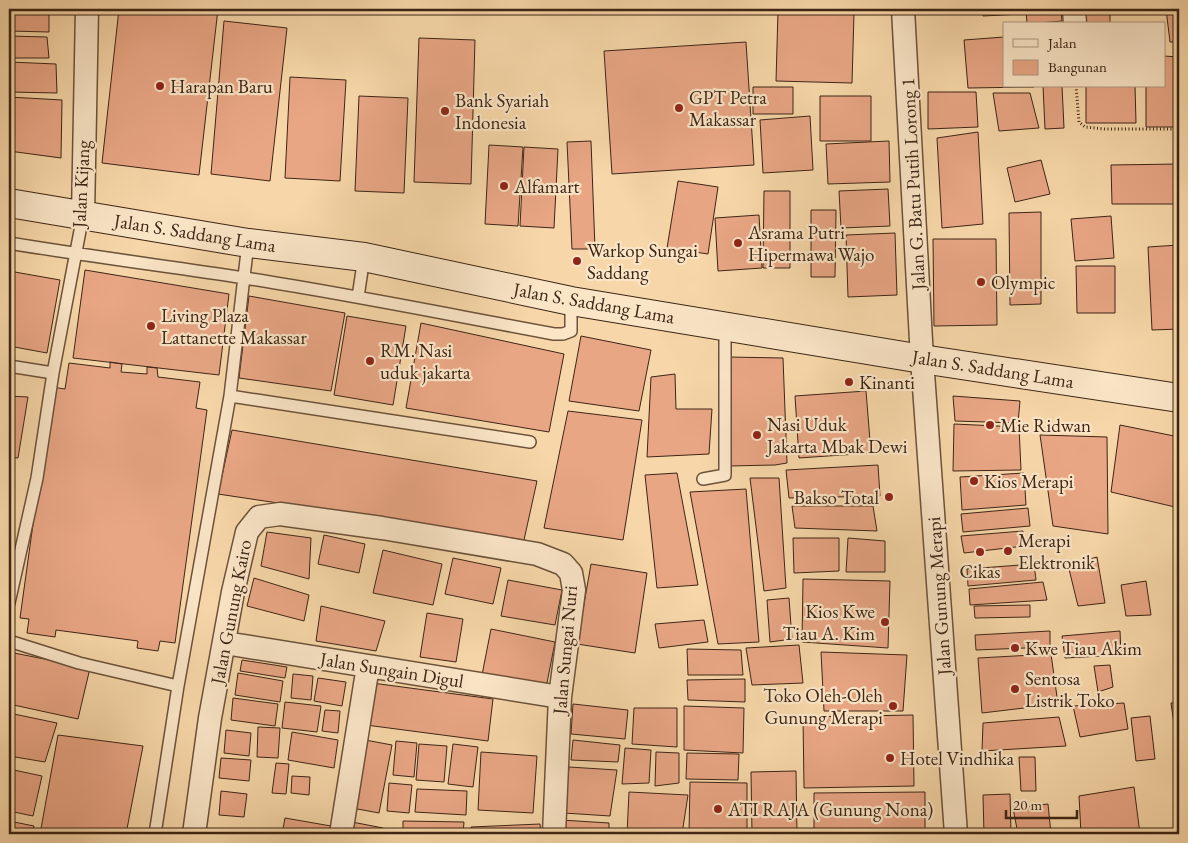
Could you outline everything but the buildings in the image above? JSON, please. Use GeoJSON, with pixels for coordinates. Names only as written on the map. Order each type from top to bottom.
{"type":"FeatureCollection","features":[{"type":"Feature","properties":{"kind":"main road","name":"Jalan S. Saddang Lama"},"geometry":{"type":"LineString","coordinates":[[9,203],[248,243],[364,257],[571,301],[922,359],[1179,398]]}},
{"type":"Feature","properties":{"kind":"street","name":"Jalan Kijang"},"geometry":{"type":"LineString","coordinates":[[83,215],[87,9]]}},
{"type":"Feature","properties":{"kind":"street","name":"Jalan G. Batu Putih Lorong 1"},"geometry":{"type":"LineString","coordinates":[[903,9],[922,359]]}},
{"type":"Feature","properties":{"kind":"street"},"geometry":{"type":"LineString","coordinates":[[1074,9],[1075,22]]}},
{"type":"Feature","properties":{"kind":"street","name":"Jalan Gunung Merapi"},"geometry":{"type":"LineString","coordinates":[[922,359],[956,834]]}},
{"type":"Feature","properties":{"kind":"street","name":"Jalan Gunung Kairo"},"geometry":{"type":"LineString","coordinates":[[194,834],[210,718],[233,592],[247,532],[259,517],[280,514],[382,528]]}},
{"type":"Feature","properties":{"kind":"street","name":"Jalan Sungai Nuri"},"geometry":{"type":"LineString","coordinates":[[382,528],[537,554],[563,564],[571,573],[574,590],[560,697],[554,834]]}},
{"type":"Feature","properties":{"kind":"street","name":"Jalan Sungain Digul"},"geometry":{"type":"LineString","coordinates":[[225,642],[560,697]]}},
{"type":"Feature","properties":{"kind":"street"},"geometry":{"type":"LineString","coordinates":[[341,834],[368,666]]}},
{"type":"Feature","properties":{"kind":"lane","name":"Jalan Kijang"},"geometry":{"type":"LineString","coordinates":[[9,603],[37,478],[53,373],[83,215]]}},
{"type":"Feature","properties":{"kind":"lane"},"geometry":{"type":"LineString","coordinates":[[9,243],[244,278],[563,334],[571,331],[571,301]]}},
{"type":"Feature","properties":{"kind":"lane"},"geometry":{"type":"LineString","coordinates":[[155,834],[178,686],[230,396],[248,243]]}},
{"type":"Feature","properties":{"kind":"lane"},"geometry":{"type":"LineString","coordinates":[[358,297],[364,257]]}},
{"type":"Feature","properties":{"kind":"lane"},"geometry":{"type":"LineString","coordinates":[[703,479],[725,474],[725,326]]}},
{"type":"Feature","properties":{"kind":"lane"},"geometry":{"type":"LineString","coordinates":[[9,366],[53,373]]}},
{"type":"Feature","properties":{"kind":"lane"},"geometry":{"type":"LineString","coordinates":[[230,396],[530,442]]}},
{"type":"Feature","properties":{"kind":"lane"},"geometry":{"type":"LineString","coordinates":[[9,642],[79,663],[178,686]]}},
{"type":"Feature","properties":{"kind":"path"},"geometry":{"type":"LineString","coordinates":[[1076,88],[1079,122],[1085,128],[1105,130],[1179,129]]}},
{"type":"Feature","properties":{"kind":"place","name":"Harapan Baru"},"geometry":{"type":"Point","coordinates":[160,86]}},
{"type":"Feature","properties":{"kind":"place","name":"GPT Petra Makassar"},"geometry":{"type":"Point","coordinates":[679,108]}},
{"type":"Feature","properties":{"kind":"place","name":"Bank Syariah Indonesia"},"geometry":{"type":"Point","coordinates":[445,111]}},
{"type":"Feature","properties":{"kind":"place","name":"Alfamart"},"geometry":{"type":"Point","coordinates":[504,186]}},
{"type":"Feature","properties":{"kind":"place","name":"Asrama Putri Hipermawa Wajo"},"geometry":{"type":"Point","coordinates":[738,243]}},
{"type":"Feature","properties":{"kind":"place","name":"Warkop Sungai Saddang"},"geometry":{"type":"Point","coordinates":[577,261]}},
{"type":"Feature","properties":{"kind":"place","name":"Olympic"},"geometry":{"type":"Point","coordinates":[981,282]}},
{"type":"Feature","properties":{"kind":"place","name":"Living Plaza Lattanette Makassar"},"geometry":{"type":"Point","coordinates":[151,326]}},
{"type":"Feature","properties":{"kind":"place","name":"RM. Nasi uduk jakarta"},"geometry":{"type":"Point","coordinates":[370,361]}},
{"type":"Feature","properties":{"kind":"place","name":"Kinanti"},"geometry":{"type":"Point","coordinates":[849,382]}},
{"type":"Feature","properties":{"kind":"place","name":"Mie Ridwan"},"geometry":{"type":"Point","coordinates":[990,425]}},
{"type":"Feature","properties":{"kind":"place","name":"Nasi Uduk Jakarta Mbak Dewi"},"geometry":{"type":"Point","coordinates":[757,435]}},
{"type":"Feature","properties":{"kind":"place","name":"Kios Merapi"},"geometry":{"type":"Point","coordinates":[974,481]}},
{"type":"Feature","properties":{"kind":"place","name":"Bakso Total"},"geometry":{"type":"Point","coordinates":[889,497]}},
{"type":"Feature","properties":{"kind":"place","name":"Merapi Elektronik"},"geometry":{"type":"Point","coordinates":[1008,551]}},
{"type":"Feature","properties":{"kind":"place","name":"Cikas"},"geometry":{"type":"Point","coordinates":[980,552]}},
{"type":"Feature","properties":{"kind":"place","name":"Kios Kwe Tiau A. Kim"},"geometry":{"type":"Point","coordinates":[885,622]}},
{"type":"Feature","properties":{"kind":"place","name":"Kwe Tiau Akim"},"geometry":{"type":"Point","coordinates":[1015,648]}},
{"type":"Feature","properties":{"kind":"place","name":"Sentosa Listrik Toko"},"geometry":{"type":"Point","coordinates":[1015,689]}},
{"type":"Feature","properties":{"kind":"place","name":"Toko Oleh-Oleh Gunung Merapi"},"geometry":{"type":"Point","coordinates":[893,706]}},
{"type":"Feature","properties":{"kind":"place","name":"Hotel Vindhika"},"geometry":{"type":"Point","coordinates":[890,758]}},
{"type":"Feature","properties":{"kind":"place","name":"ATI RAJA (Gunung Nona)"},"geometry":{"type":"Point","coordinates":[718,809]}}]}
